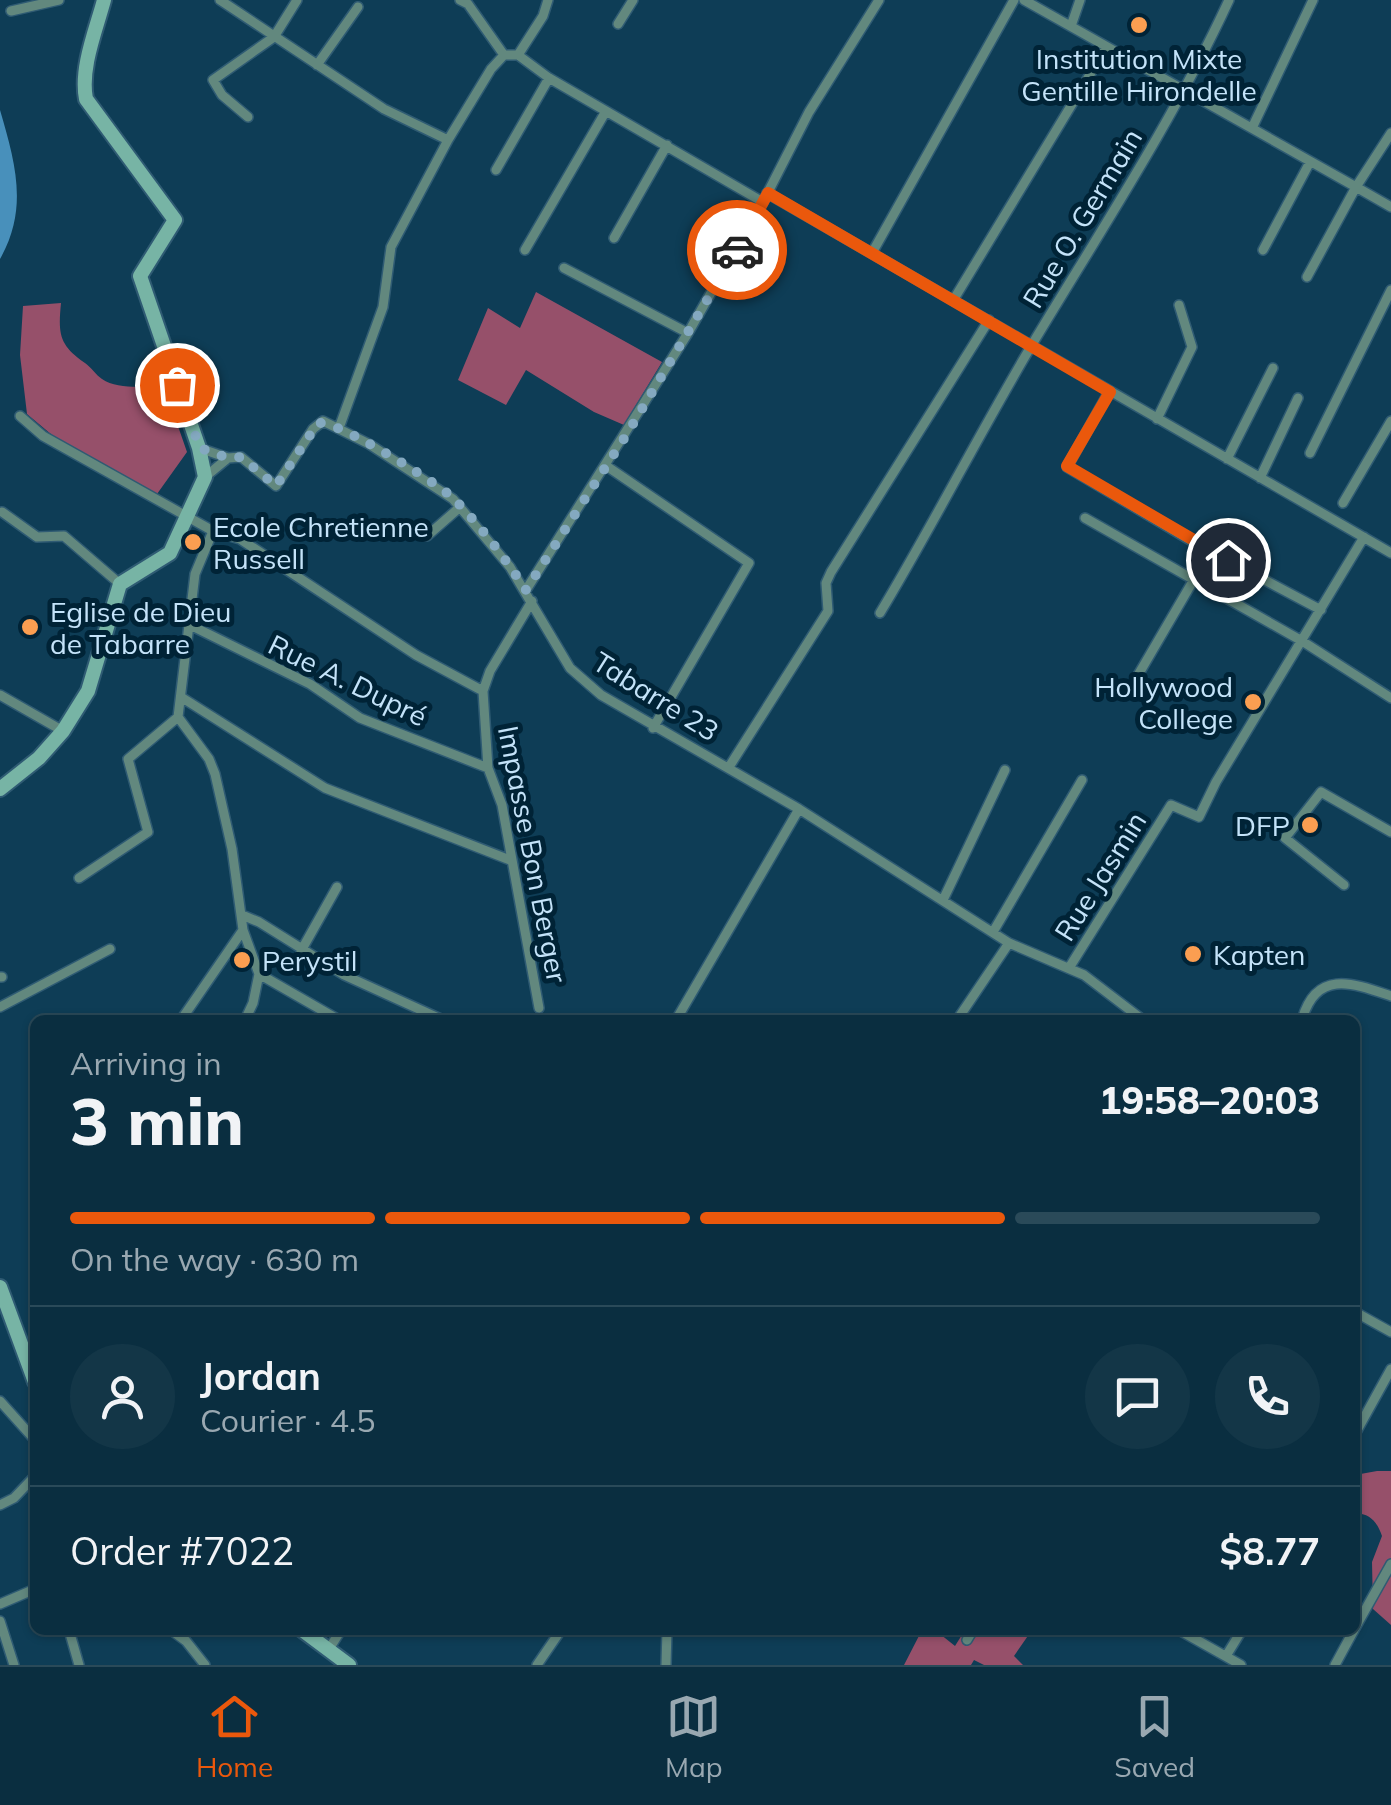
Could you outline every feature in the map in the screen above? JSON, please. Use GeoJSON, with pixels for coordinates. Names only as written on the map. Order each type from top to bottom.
{"type":"FeatureCollection","features":[{"type":"Feature","properties":{"kind":"street"},"geometry":{"type":"LineString","coordinates":[[12,11],[58,0]]}},
{"type":"Feature","properties":{"kind":"street"},"geometry":{"type":"LineString","coordinates":[[104,0],[87,67],[86,99],[175,220],[140,276],[200,448],[205,477]]}},
{"type":"Feature","properties":{"kind":"street"},"geometry":{"type":"LineString","coordinates":[[220,0],[384,109],[448,140]]}},
{"type":"Feature","properties":{"kind":"street"},"geometry":{"type":"LineString","coordinates":[[248,118],[222,95],[213,80],[274,37],[297,0]]}},
{"type":"Feature","properties":{"kind":"street"},"geometry":{"type":"LineString","coordinates":[[460,0],[468,4],[504,55]]}},
{"type":"Feature","properties":{"kind":"street"},"geometry":{"type":"LineString","coordinates":[[518,55],[543,16],[548,0]]}},
{"type":"Feature","properties":{"kind":"street"},"geometry":{"type":"LineString","coordinates":[[618,24],[633,0]]}},
{"type":"Feature","properties":{"kind":"street"},"geometry":{"type":"LineString","coordinates":[[526,590],[688,333],[809,112],[879,0]]}},
{"type":"Feature","properties":{"kind":"street"},"geometry":{"type":"LineString","coordinates":[[872,253],[1014,0]]}},
{"type":"Feature","properties":{"kind":"street"},"geometry":{"type":"LineString","coordinates":[[1024,0],[1391,207]]}},
{"type":"Feature","properties":{"kind":"street"},"geometry":{"type":"LineString","coordinates":[[1071,26],[1080,0]]}},
{"type":"Feature","properties":{"kind":"street","name":"Rue O. Germain"},"geometry":{"type":"LineString","coordinates":[[880,614],[1032,345],[1184,90],[1230,0]]}},
{"type":"Feature","properties":{"kind":"street"},"geometry":{"type":"LineString","coordinates":[[1253,126],[1313,0]]}},
{"type":"Feature","properties":{"kind":"street"},"geometry":{"type":"LineString","coordinates":[[317,65],[358,6]]}},
{"type":"Feature","properties":{"kind":"street"},"geometry":{"type":"LineString","coordinates":[[954,300],[1106,48]]}},
{"type":"Feature","properties":{"kind":"street"},"geometry":{"type":"LineString","coordinates":[[266,496],[318,423],[329,422],[339,428],[383,307],[391,247],[491,69],[504,55],[518,55],[606,111],[872,253],[1388,551],[1391,538]]}},
{"type":"Feature","properties":{"kind":"street"},"geometry":{"type":"LineString","coordinates":[[496,170],[549,78]]}},
{"type":"Feature","properties":{"kind":"street"},"geometry":{"type":"LineString","coordinates":[[525,250],[606,111]]}},
{"type":"Feature","properties":{"kind":"street"},"geometry":{"type":"LineString","coordinates":[[1307,277],[1391,132]]}},
{"type":"Feature","properties":{"kind":"street"},"geometry":{"type":"LineString","coordinates":[[614,238],[666,145]]}},
{"type":"Feature","properties":{"kind":"street"},"geometry":{"type":"LineString","coordinates":[[1262,250],[1310,162]]}},
{"type":"Feature","properties":{"kind":"street"},"geometry":{"type":"LineString","coordinates":[[564,268],[688,333]]}},
{"type":"Feature","properties":{"kind":"street"},"geometry":{"type":"LineString","coordinates":[[1310,453],[1391,290]]}},
{"type":"Feature","properties":{"kind":"street"},"geometry":{"type":"LineString","coordinates":[[1157,419],[1192,347],[1179,304]]}},
{"type":"Feature","properties":{"kind":"street"},"geometry":{"type":"LineString","coordinates":[[729,768],[828,611],[826,583],[831,572],[990,320]]}},
{"type":"Feature","properties":{"kind":"street"},"geometry":{"type":"LineString","coordinates":[[1226,459],[1273,368]]}},
{"type":"Feature","properties":{"kind":"street"},"geometry":{"type":"LineString","coordinates":[[1110,392],[1067,466],[1197,544],[1321,610]]}},
{"type":"Feature","properties":{"kind":"street"},"geometry":{"type":"LineString","coordinates":[[1260,478],[1298,398]]}},
{"type":"Feature","properties":{"kind":"street"},"geometry":{"type":"LineString","coordinates":[[20,416],[43,436],[144,490],[184,517],[240,539],[416,655],[483,690]]}},
{"type":"Feature","properties":{"kind":"street"},"geometry":{"type":"LineString","coordinates":[[1343,503],[1391,421]]}},
{"type":"Feature","properties":{"kind":"street","name":"Tabarre 23"},"geometry":{"type":"LineString","coordinates":[[339,428],[431,482],[460,507],[526,590],[570,668],[602,696],[798,809],[1008,943],[1101,985],[1137,1015]]}},
{"type":"Feature","properties":{"kind":"street"},"geometry":{"type":"LineString","coordinates":[[200,448],[228,458],[241,457],[276,486]]}},
{"type":"Feature","properties":{"kind":"street"},"geometry":{"type":"LineString","coordinates":[[0,788],[39,758],[63,731],[88,692],[120,584],[168,556],[205,477],[228,458]]}},
{"type":"Feature","properties":{"kind":"street"},"geometry":{"type":"LineString","coordinates":[[605,465],[749,562],[653,728]]}},
{"type":"Feature","properties":{"kind":"street"},"geometry":{"type":"LineString","coordinates":[[427,536],[460,507]]}},
{"type":"Feature","properties":{"kind":"street"},"geometry":{"type":"LineString","coordinates":[[2,512],[37,537],[64,536],[120,584]]}},
{"type":"Feature","properties":{"kind":"street"},"geometry":{"type":"LineString","coordinates":[[1086,518],[1302,641],[1391,698]]}},
{"type":"Feature","properties":{"kind":"street"},"geometry":{"type":"LineString","coordinates":[[79,878],[148,832],[128,759],[178,717],[195,574],[212,531]]}},
{"type":"Feature","properties":{"kind":"street","name":"Rue Jasmin"},"geometry":{"type":"LineString","coordinates":[[1069,968],[1171,805],[1199,817],[1364,537]]}},
{"type":"Feature","properties":{"kind":"street"},"geometry":{"type":"LineString","coordinates":[[1134,682],[1192,581]]}},
{"type":"Feature","properties":{"kind":"street","name":"Impasse Bon Berger"},"geometry":{"type":"LineString","coordinates":[[532,601],[490,671],[483,690],[488,768],[502,805],[539,1008]]}},
{"type":"Feature","properties":{"kind":"street","name":"Rue A. Dupré"},"geometry":{"type":"LineString","coordinates":[[190,625],[310,684],[360,718],[488,768]]}},
{"type":"Feature","properties":{"kind":"street"},"geometry":{"type":"LineString","coordinates":[[0,695],[63,731]]}},
{"type":"Feature","properties":{"kind":"street"},"geometry":{"type":"LineString","coordinates":[[181,697],[325,788],[510,860]]}},
{"type":"Feature","properties":{"kind":"street"},"geometry":{"type":"LineString","coordinates":[[178,717],[216,774],[243,930],[259,974],[247,1015]]}},
{"type":"Feature","properties":{"kind":"street"},"geometry":{"type":"LineString","coordinates":[[943,900],[1005,770]]}},
{"type":"Feature","properties":{"kind":"street"},"geometry":{"type":"LineString","coordinates":[[993,932],[1082,780]]}},
{"type":"Feature","properties":{"kind":"street"},"geometry":{"type":"LineString","coordinates":[[1344,885],[1285,838],[1321,792],[1391,832]]}},
{"type":"Feature","properties":{"kind":"street"},"geometry":{"type":"LineString","coordinates":[[679,1015],[798,809]]}},
{"type":"Feature","properties":{"kind":"street"},"geometry":{"type":"LineString","coordinates":[[301,950],[337,888]]}},
{"type":"Feature","properties":{"kind":"street"},"geometry":{"type":"LineString","coordinates":[[242,915],[344,975],[431,1015]]}},
{"type":"Feature","properties":{"kind":"street"},"geometry":{"type":"LineString","coordinates":[[184,1015],[243,930]]}},
{"type":"Feature","properties":{"kind":"street"},"geometry":{"type":"LineString","coordinates":[[960,1015],[1008,943]]}},
{"type":"Feature","properties":{"kind":"street"},"geometry":{"type":"LineString","coordinates":[[0,1007],[110,949]]}},
{"type":"Feature","properties":{"kind":"street"},"geometry":{"type":"LineString","coordinates":[[259,974],[330,1015]]}},
{"type":"Feature","properties":{"kind":"street"},"geometry":{"type":"LineString","coordinates":[[1305,1015],[1316,993],[1331,984],[1347,983],[1391,996]]}},
{"type":"Feature","properties":{"kind":"street"},"geometry":{"type":"LineString","coordinates":[[0,1287],[30,1354]]}},
{"type":"Feature","properties":{"kind":"street"},"geometry":{"type":"LineString","coordinates":[[1360,1315],[1391,1332]]}},
{"type":"Feature","properties":{"kind":"street"},"geometry":{"type":"LineString","coordinates":[[1360,1425],[1391,1369]]}},
{"type":"Feature","properties":{"kind":"street"},"geometry":{"type":"LineString","coordinates":[[0,1401],[30,1434]]}},
{"type":"Feature","properties":{"kind":"street"},"geometry":{"type":"LineString","coordinates":[[0,1504],[14,1498],[30,1481]]}},
{"type":"Feature","properties":{"kind":"street"},"geometry":{"type":"LineString","coordinates":[[1360,1618],[1391,1564]]}},
{"type":"Feature","properties":{"kind":"street"},"geometry":{"type":"LineString","coordinates":[[0,1604],[30,1591]]}},
{"type":"Feature","properties":{"kind":"street"},"geometry":{"type":"LineString","coordinates":[[0,1621],[14,1665]]}},
{"type":"Feature","properties":{"kind":"street"},"geometry":{"type":"LineString","coordinates":[[70,1635],[79,1665]]}},
{"type":"Feature","properties":{"kind":"street"},"geometry":{"type":"LineString","coordinates":[[177,1635],[203,1665]]}},
{"type":"Feature","properties":{"kind":"street"},"geometry":{"type":"LineString","coordinates":[[309,1635],[350,1665]]}},
{"type":"Feature","properties":{"kind":"street"},"geometry":{"type":"LineString","coordinates":[[329,1649],[338,1635]]}},
{"type":"Feature","properties":{"kind":"street"},"geometry":{"type":"LineString","coordinates":[[537,1665],[558,1635]]}},
{"type":"Feature","properties":{"kind":"street"},"geometry":{"type":"LineString","coordinates":[[666,1665],[667,1635]]}},
{"type":"Feature","properties":{"kind":"street"},"geometry":{"type":"LineString","coordinates":[[967,1640],[970,1635]]}},
{"type":"Feature","properties":{"kind":"street"},"geometry":{"type":"LineString","coordinates":[[1188,1635],[1241,1665]]}},
{"type":"Feature","properties":{"kind":"street"},"geometry":{"type":"LineString","coordinates":[[1226,1656],[1239,1635]]}},
{"type":"Feature","properties":{"kind":"street"},"geometry":{"type":"LineString","coordinates":[[1334,1665],[1351,1635]]}},
{"type":"Feature","properties":{"kind":"shaded area"},"geometry":{"type":"Polygon","coordinates":[[[536,292],[662,362],[624,425],[594,412],[526,370],[506,405],[458,380],[488,308],[520,328],[536,292]]]}},
{"type":"Feature","properties":{"kind":"shaded area"},"geometry":{"type":"Polygon","coordinates":[[[61,303],[60,331],[65,344],[100,377],[124,386],[164,386],[187,452],[157,494],[58,440],[27,414],[20,355],[23,306],[61,303]]]}},
{"type":"Feature","properties":{"kind":"shaded area"},"geometry":{"type":"Polygon","coordinates":[[[1391,1471],[1391,1625],[1373,1609],[1372,1562],[1382,1536],[1373,1520],[1360,1514],[1360,1474],[1391,1471]]]}},
{"type":"Feature","properties":{"kind":"shaded area"},"geometry":{"type":"Polygon","coordinates":[[[919,1635],[941,1635],[955,1646],[962,1635],[1029,1635],[1014,1656],[1023,1665],[984,1665],[974,1660],[971,1665],[904,1665],[919,1635]]]}},
{"type":"Feature","properties":{"kind":"water"},"geometry":{"type":"Polygon","coordinates":[[[0,110],[14,167],[17,203],[9,240],[0,259],[0,110]]]}},
{"type":"Feature","properties":{"kind":"way so far"},"geometry":{"type":"LineString","coordinates":[[177,385],[200,448],[228,458],[241,457],[276,486],[318,423],[329,422],[369,444],[453,499],[526,590],[627,434],[737,250]]}},
{"type":"Feature","properties":{"kind":"place","name":"Institution Mixte Gentille Hirondelle"},"geometry":{"type":"Point","coordinates":[1139,25]}},
{"type":"Feature","properties":{"kind":"place","name":"Ecole Chretienne Russell"},"geometry":{"type":"Point","coordinates":[193,542]}},
{"type":"Feature","properties":{"kind":"place","name":"Eglise de Dieu de Tabarre"},"geometry":{"type":"Point","coordinates":[30,627]}},
{"type":"Feature","properties":{"kind":"place","name":"Hollywood College"},"geometry":{"type":"Point","coordinates":[1253,702]}},
{"type":"Feature","properties":{"kind":"place","name":"DFP"},"geometry":{"type":"Point","coordinates":[1310,825]}},
{"type":"Feature","properties":{"kind":"place","name":"Kapten"},"geometry":{"type":"Point","coordinates":[1193,954]}},
{"type":"Feature","properties":{"kind":"place","name":"Perystil"},"geometry":{"type":"Point","coordinates":[242,960]}},
{"type":"Feature","properties":{"kind":"route"},"geometry":{"type":"LineString","coordinates":[[737,250],[768,193],[1110,392],[1067,466],[1228,560]]}}]}
